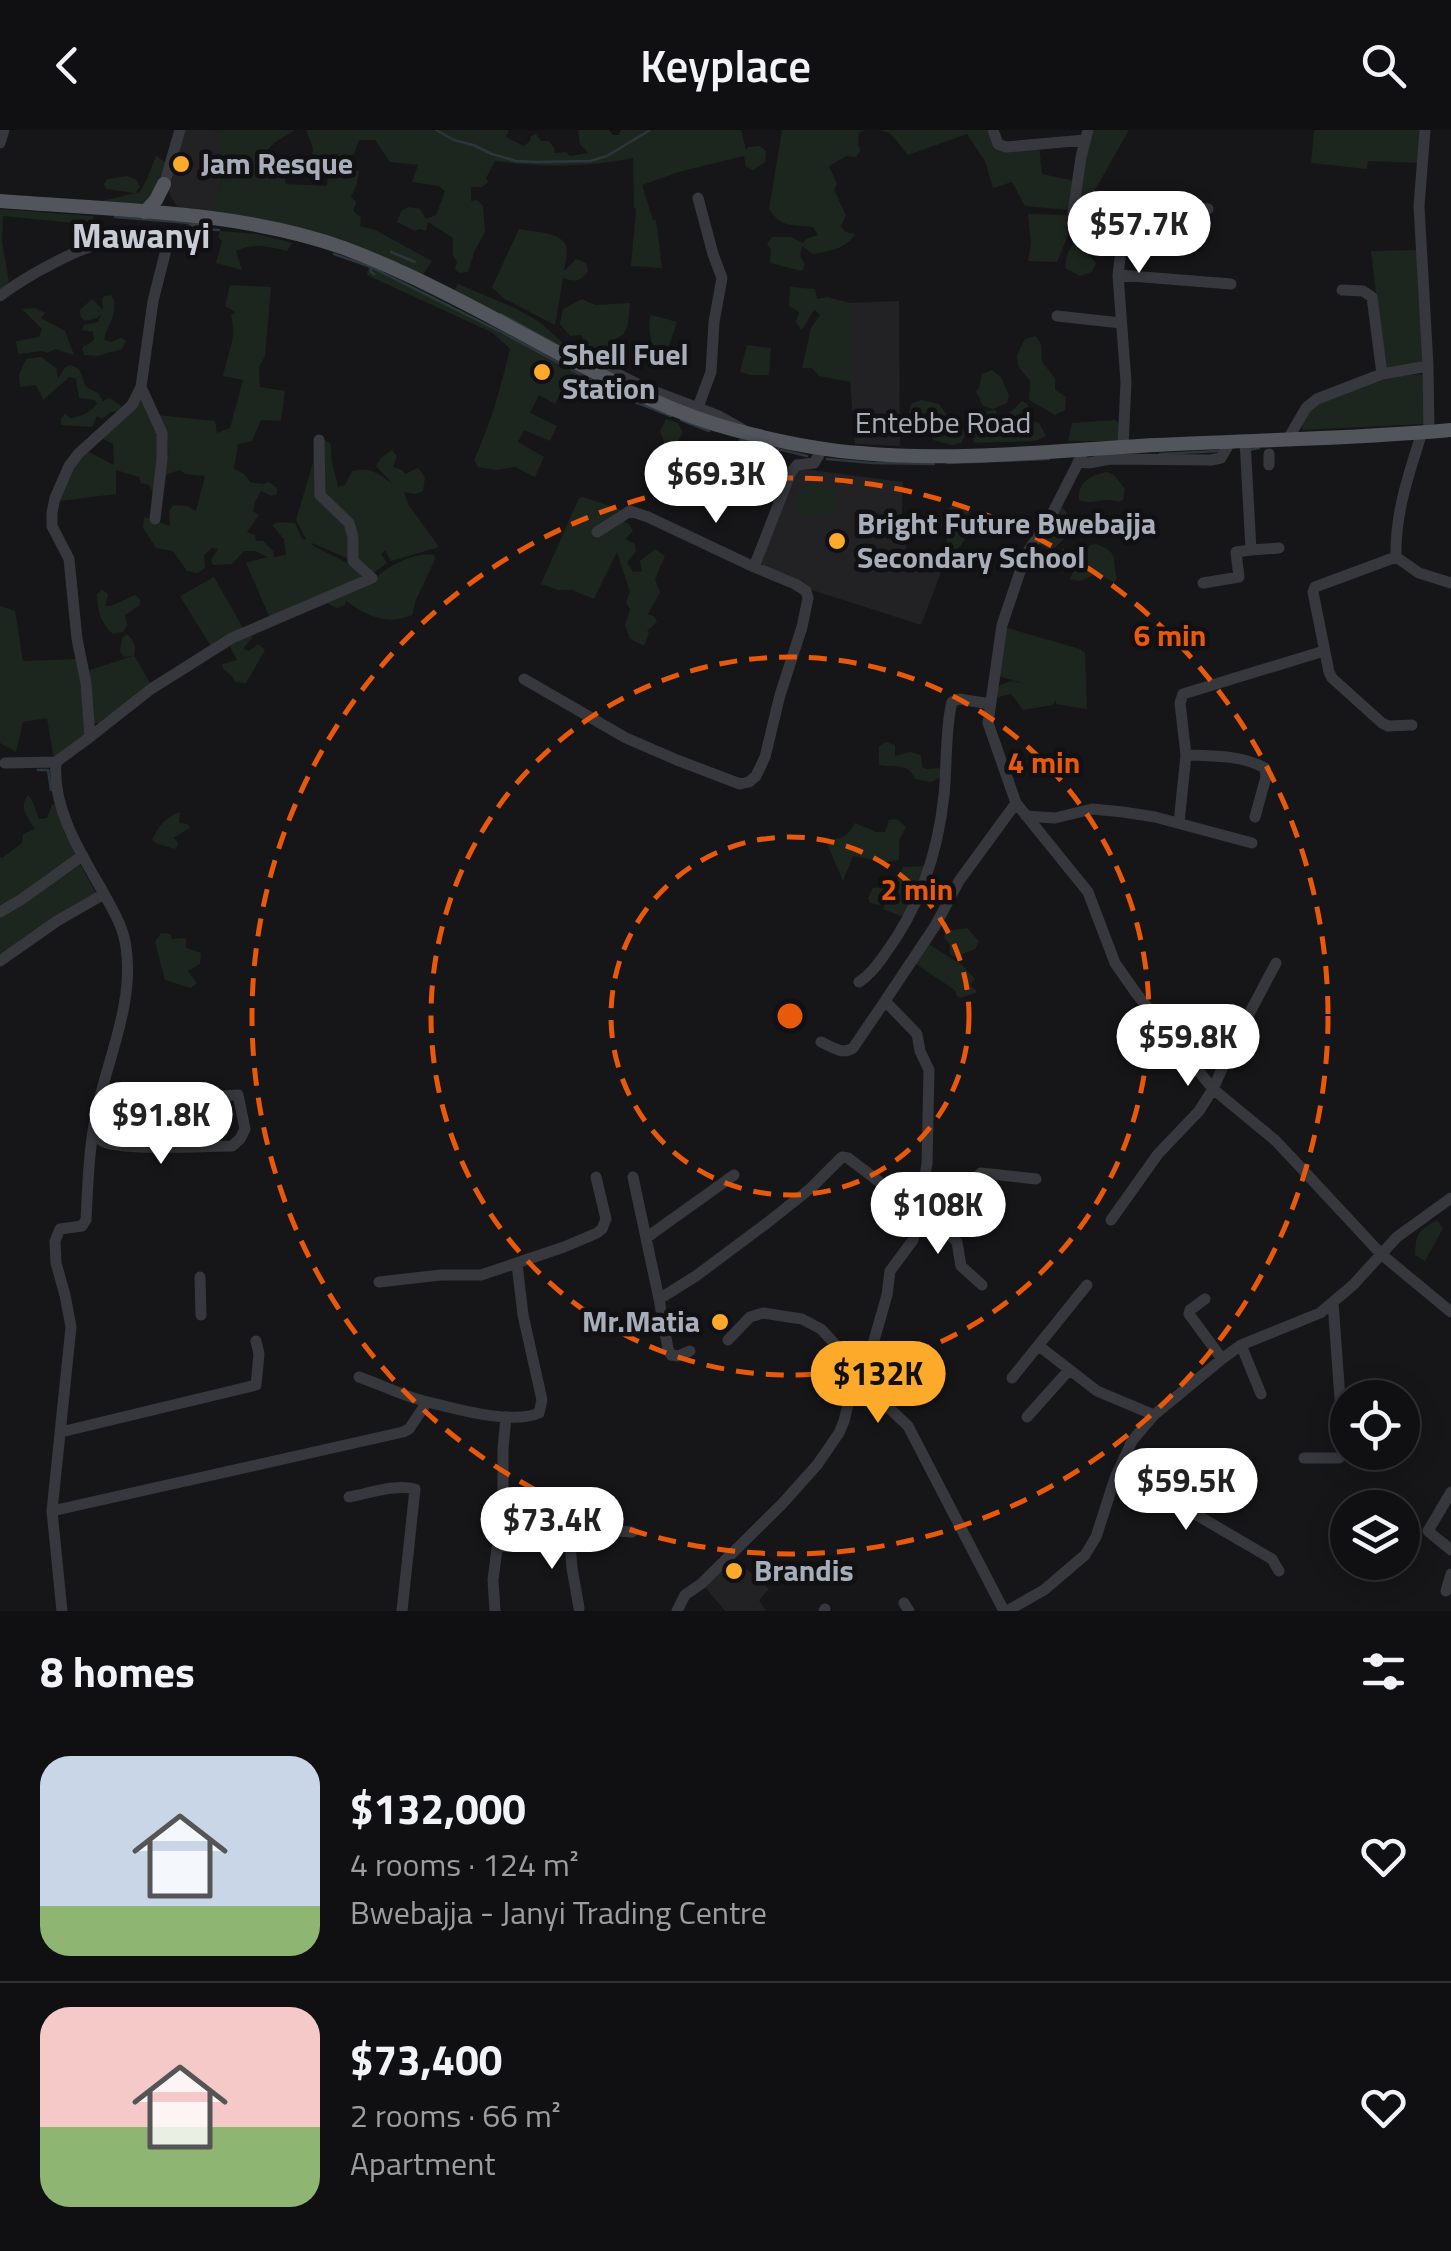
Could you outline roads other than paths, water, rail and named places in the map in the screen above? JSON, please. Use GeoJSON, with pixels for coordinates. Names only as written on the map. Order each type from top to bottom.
{"type":"FeatureCollection","features":[{"type":"Feature","properties":{"kind":"main road"},"geometry":{"type":"LineString","coordinates":[[0,201],[153,213],[163,188]]}},
{"type":"Feature","properties":{"kind":"main road"},"geometry":{"type":"LineString","coordinates":[[163,188],[170,206],[180,216]]}},
{"type":"Feature","properties":{"kind":"main road","name":"Entebbe Road"},"geometry":{"type":"LineString","coordinates":[[153,213],[266,226],[343,248],[677,412],[750,434],[820,448],[916,455],[1082,455],[1123,447],[1451,430]]}},
{"type":"Feature","properties":{"kind":"street"},"geometry":{"type":"LineString","coordinates":[[0,143],[4,130]]}},
{"type":"Feature","properties":{"kind":"street"},"geometry":{"type":"LineString","coordinates":[[163,188],[180,130]]}},
{"type":"Feature","properties":{"kind":"street"},"geometry":{"type":"LineString","coordinates":[[994,130],[998,144],[1006,147],[1086,135],[1073,212],[1107,221],[1122,233]]}},
{"type":"Feature","properties":{"kind":"street"},"geometry":{"type":"LineString","coordinates":[[1396,557],[1398,510],[1426,432],[1428,366],[1418,206],[1425,130]]}},
{"type":"Feature","properties":{"kind":"street"},"geometry":{"type":"LineString","coordinates":[[1123,447],[1126,382],[1118,274],[1122,233],[1136,197],[1208,209]]}},
{"type":"Feature","properties":{"kind":"street"},"geometry":{"type":"LineString","coordinates":[[698,198],[722,278],[711,372],[698,407]]}},
{"type":"Feature","properties":{"kind":"street"},"geometry":{"type":"LineString","coordinates":[[0,296],[39,272],[101,243],[170,238],[208,218]]}},
{"type":"Feature","properties":{"kind":"street"},"geometry":{"type":"LineString","coordinates":[[90,737],[69,559],[52,526],[52,513],[69,466],[132,405],[141,388],[153,301],[170,238]]}},
{"type":"Feature","properties":{"kind":"street"},"geometry":{"type":"LineString","coordinates":[[1118,274],[1231,284]]}},
{"type":"Feature","properties":{"kind":"street"},"geometry":{"type":"LineString","coordinates":[[1342,290],[1363,291],[1372,297],[1382,374]]}},
{"type":"Feature","properties":{"kind":"street"},"geometry":{"type":"LineString","coordinates":[[1057,316],[1121,323]]}},
{"type":"Feature","properties":{"kind":"street"},"geometry":{"type":"LineString","coordinates":[[594,362],[645,388],[719,416],[750,434]]}},
{"type":"Feature","properties":{"kind":"street"},"geometry":{"type":"LineString","coordinates":[[1288,439],[1313,401],[1382,374],[1428,366]]}},
{"type":"Feature","properties":{"kind":"street"},"geometry":{"type":"LineString","coordinates":[[141,388],[161,427],[163,442],[155,519]]}},
{"type":"Feature","properties":{"kind":"street"},"geometry":{"type":"LineString","coordinates":[[5,764],[56,762],[151,689],[232,638],[372,578],[354,562],[354,537],[349,523],[320,495],[318,440]]}},
{"type":"Feature","properties":{"kind":"street"},"geometry":{"type":"LineString","coordinates":[[1238,441],[1221,458],[1212,460],[1110,460],[1089,464],[1082,455],[1048,522],[1026,554],[1008,601],[990,704],[990,731],[1016,803],[1088,892],[1104,938],[1136,994],[1213,1089],[1276,1141],[1381,1254],[1451,1312]]}},
{"type":"Feature","properties":{"kind":"street"},"geometry":{"type":"LineString","coordinates":[[1238,441],[1251,550]]}},
{"type":"Feature","properties":{"kind":"street"},"geometry":{"type":"LineString","coordinates":[[754,567],[790,472],[797,465],[814,463],[820,448]]}},
{"type":"Feature","properties":{"kind":"street"},"geometry":{"type":"LineString","coordinates":[[524,679],[626,738],[740,784],[756,776],[766,757],[802,627],[806,591],[630,511],[597,532]]}},
{"type":"Feature","properties":{"kind":"street"},"geometry":{"type":"LineString","coordinates":[[1203,582],[1239,577],[1236,552],[1280,548]]}},
{"type":"Feature","properties":{"kind":"street"},"geometry":{"type":"LineString","coordinates":[[1396,557],[1418,573],[1451,583]]}},
{"type":"Feature","properties":{"kind":"street"},"geometry":{"type":"LineString","coordinates":[[1396,557],[1314,590],[1332,678],[1377,720],[1388,726],[1412,725]]}},
{"type":"Feature","properties":{"kind":"street"},"geometry":{"type":"LineString","coordinates":[[1179,823],[1186,754],[1180,703],[1183,694],[1324,651]]}},
{"type":"Feature","properties":{"kind":"street"},"geometry":{"type":"LineString","coordinates":[[858,982],[868,977],[897,938],[931,864],[944,802],[952,702],[959,699],[990,704]]}},
{"type":"Feature","properties":{"kind":"street"},"geometry":{"type":"LineString","coordinates":[[1186,754],[1233,758],[1265,768],[1255,817]]}},
{"type":"Feature","properties":{"kind":"street"},"geometry":{"type":"LineString","coordinates":[[56,762],[55,774],[66,820],[122,930],[127,967],[119,1031],[90,1152],[86,1220],[82,1226],[60,1229],[55,1241],[71,1328],[52,1511],[62,1611]]}},
{"type":"Feature","properties":{"kind":"street"},"geometry":{"type":"LineString","coordinates":[[821,1042],[839,1050],[853,1048],[935,926],[959,881],[1016,803]]}},
{"type":"Feature","properties":{"kind":"street"},"geometry":{"type":"LineString","coordinates":[[1026,816],[1055,818],[1092,808],[1155,817],[1252,843]]}},
{"type":"Feature","properties":{"kind":"street"},"geometry":{"type":"LineString","coordinates":[[0,912],[82,856]]}},
{"type":"Feature","properties":{"kind":"street"},"geometry":{"type":"LineString","coordinates":[[0,961],[104,894]]}},
{"type":"Feature","properties":{"kind":"street"},"geometry":{"type":"LineString","coordinates":[[1111,1220],[1158,1154],[1193,1119],[1213,1089],[1276,963]]}},
{"type":"Feature","properties":{"kind":"street"},"geometry":{"type":"LineString","coordinates":[[677,1611],[685,1594],[701,1584],[782,1504],[839,1433],[876,1332],[890,1271],[913,1240],[927,1164],[929,1070],[917,1034],[885,1001]]}},
{"type":"Feature","properties":{"kind":"street"},"geometry":{"type":"LineString","coordinates":[[94,1130],[99,1139],[112,1145],[232,1146],[246,1129],[238,1095],[98,1106]]}},
{"type":"Feature","properties":{"kind":"street"},"geometry":{"type":"LineString","coordinates":[[156,1146],[163,1117],[162,1099]]}},
{"type":"Feature","properties":{"kind":"street"},"geometry":{"type":"LineString","coordinates":[[659,1299],[768,1223],[840,1158],[848,1158],[932,1217],[957,1242],[961,1266],[982,1285]]}},
{"type":"Feature","properties":{"kind":"street"},"geometry":{"type":"LineString","coordinates":[[932,1217],[981,1173],[1036,1179]]}},
{"type":"Feature","properties":{"kind":"street"},"geometry":{"type":"LineString","coordinates":[[646,1238],[734,1175]]}},
{"type":"Feature","properties":{"kind":"street"},"geometry":{"type":"LineString","coordinates":[[379,1282],[481,1275],[564,1247],[602,1228],[606,1219],[596,1177]]}},
{"type":"Feature","properties":{"kind":"street"},"geometry":{"type":"LineString","coordinates":[[633,1177],[668,1349],[671,1355],[678,1356],[690,1350]]}},
{"type":"Feature","properties":{"kind":"street"},"geometry":{"type":"LineString","coordinates":[[852,1392],[880,1403],[908,1426],[1006,1611],[1044,1590],[1085,1555],[1096,1537],[1132,1441],[1154,1415],[1241,1345],[1308,1319],[1333,1302],[1396,1237],[1451,1198]]}},
{"type":"Feature","properties":{"kind":"street"},"geometry":{"type":"LineString","coordinates":[[360,1377],[426,1402],[506,1417],[539,1413],[542,1400],[523,1315],[517,1264]]}},
{"type":"Feature","properties":{"kind":"street"},"geometry":{"type":"LineString","coordinates":[[200,1277],[201,1315]]}},
{"type":"Feature","properties":{"kind":"street"},"geometry":{"type":"LineString","coordinates":[[1012,1378],[1087,1285]]}},
{"type":"Feature","properties":{"kind":"street"},"geometry":{"type":"LineString","coordinates":[[1205,1299],[1189,1314],[1222,1359]]}},
{"type":"Feature","properties":{"kind":"street"},"geometry":{"type":"LineString","coordinates":[[1304,1458],[1339,1458],[1344,1454],[1333,1302]]}},
{"type":"Feature","properties":{"kind":"street"},"geometry":{"type":"LineString","coordinates":[[728,1340],[750,1317],[762,1313],[802,1318],[821,1329],[860,1370]]}},
{"type":"Feature","properties":{"kind":"street"},"geometry":{"type":"LineString","coordinates":[[61,1432],[256,1385],[256,1341]]}},
{"type":"Feature","properties":{"kind":"street"},"geometry":{"type":"LineString","coordinates":[[1241,1345],[1261,1394]]}},
{"type":"Feature","properties":{"kind":"street"},"geometry":{"type":"LineString","coordinates":[[1038,1346],[1096,1391],[1154,1415]]}},
{"type":"Feature","properties":{"kind":"street"},"geometry":{"type":"LineString","coordinates":[[1027,1417],[1069,1370]]}},
{"type":"Feature","properties":{"kind":"street"},"geometry":{"type":"LineString","coordinates":[[52,1511],[403,1432],[426,1402]]}},
{"type":"Feature","properties":{"kind":"street"},"geometry":{"type":"LineString","coordinates":[[495,1611],[492,1580],[502,1502],[506,1417]]}},
{"type":"Feature","properties":{"kind":"street"},"geometry":{"type":"LineString","coordinates":[[1116,1478],[1195,1514],[1272,1560],[1279,1571]]}},
{"type":"Feature","properties":{"kind":"street"},"geometry":{"type":"LineString","coordinates":[[350,1497],[409,1486],[415,1489],[402,1611]]}},
{"type":"Feature","properties":{"kind":"street"},"geometry":{"type":"LineString","coordinates":[[1451,1492],[1428,1531],[1451,1550]]}},
{"type":"Feature","properties":{"kind":"street"},"geometry":{"type":"LineString","coordinates":[[498,1548],[569,1530],[632,1532]]}},
{"type":"Feature","properties":{"kind":"street"},"geometry":{"type":"LineString","coordinates":[[569,1530],[580,1608]]}},
{"type":"Feature","properties":{"kind":"street"},"geometry":{"type":"LineString","coordinates":[[1446,1592],[1451,1574]]}},
{"type":"Feature","properties":{"kind":"waterway"},"geometry":{"type":"LineString","coordinates":[[436,130],[492,154],[538,162],[590,161],[607,156],[650,130]]}},
{"type":"Feature","properties":{"kind":"waterway"},"geometry":{"type":"LineString","coordinates":[[115,217],[190,223]]}},
{"type":"Feature","properties":{"kind":"waterway"},"geometry":{"type":"LineString","coordinates":[[203,229],[219,230]]}},
{"type":"Feature","properties":{"kind":"waterway"},"geometry":{"type":"LineString","coordinates":[[391,252],[415,262]]}},
{"type":"Feature","properties":{"kind":"waterway"},"geometry":{"type":"LineString","coordinates":[[334,254],[371,267],[374,274]]}},
{"type":"Feature","properties":{"kind":"waterway"},"geometry":{"type":"LineString","coordinates":[[371,267],[622,397],[671,416]]}},
{"type":"Feature","properties":{"kind":"waterway"},"geometry":{"type":"LineString","coordinates":[[501,314],[568,351]]}},
{"type":"Feature","properties":{"kind":"waterway"},"geometry":{"type":"LineString","coordinates":[[681,420],[709,431]]}},
{"type":"Feature","properties":{"kind":"waterway"},"geometry":{"type":"LineString","coordinates":[[740,440],[807,456]]}},
{"type":"Feature","properties":{"kind":"waterway"},"geometry":{"type":"LineString","coordinates":[[1249,450],[1259,448]]}},
{"type":"Feature","properties":{"kind":"waterway"},"geometry":{"type":"LineString","coordinates":[[1160,454],[1218,451]]}},
{"type":"Feature","properties":{"kind":"waterway"},"geometry":{"type":"LineString","coordinates":[[827,459],[934,464]]}},
{"type":"Feature","properties":{"kind":"waterway"},"geometry":{"type":"LineString","coordinates":[[947,463],[1049,459]]}},
{"type":"Feature","properties":{"kind":"waterway"},"geometry":{"type":"LineString","coordinates":[[38,770],[48,770],[51,790]]}},
{"type":"Feature","properties":{"kind":"place","name":"Jam Resque"},"geometry":{"type":"Point","coordinates":[181,164]}},
{"type":"Feature","properties":{"kind":"place","name":"Shell Fuel Station"},"geometry":{"type":"Point","coordinates":[542,372]}},
{"type":"Feature","properties":{"kind":"place","name":"Bright Future Bwebajja Secondary School"},"geometry":{"type":"Point","coordinates":[837,541]}},
{"type":"Feature","properties":{"kind":"place","name":"Mr.Matia"},"geometry":{"type":"Point","coordinates":[720,1322]}},
{"type":"Feature","properties":{"kind":"place","name":"Brandis"},"geometry":{"type":"Point","coordinates":[734,1571]}},
{"type":"Feature","properties":{"kind":"district","name":"Mawanyi"},"geometry":{"type":"Point","coordinates":[141,236]}}]}
